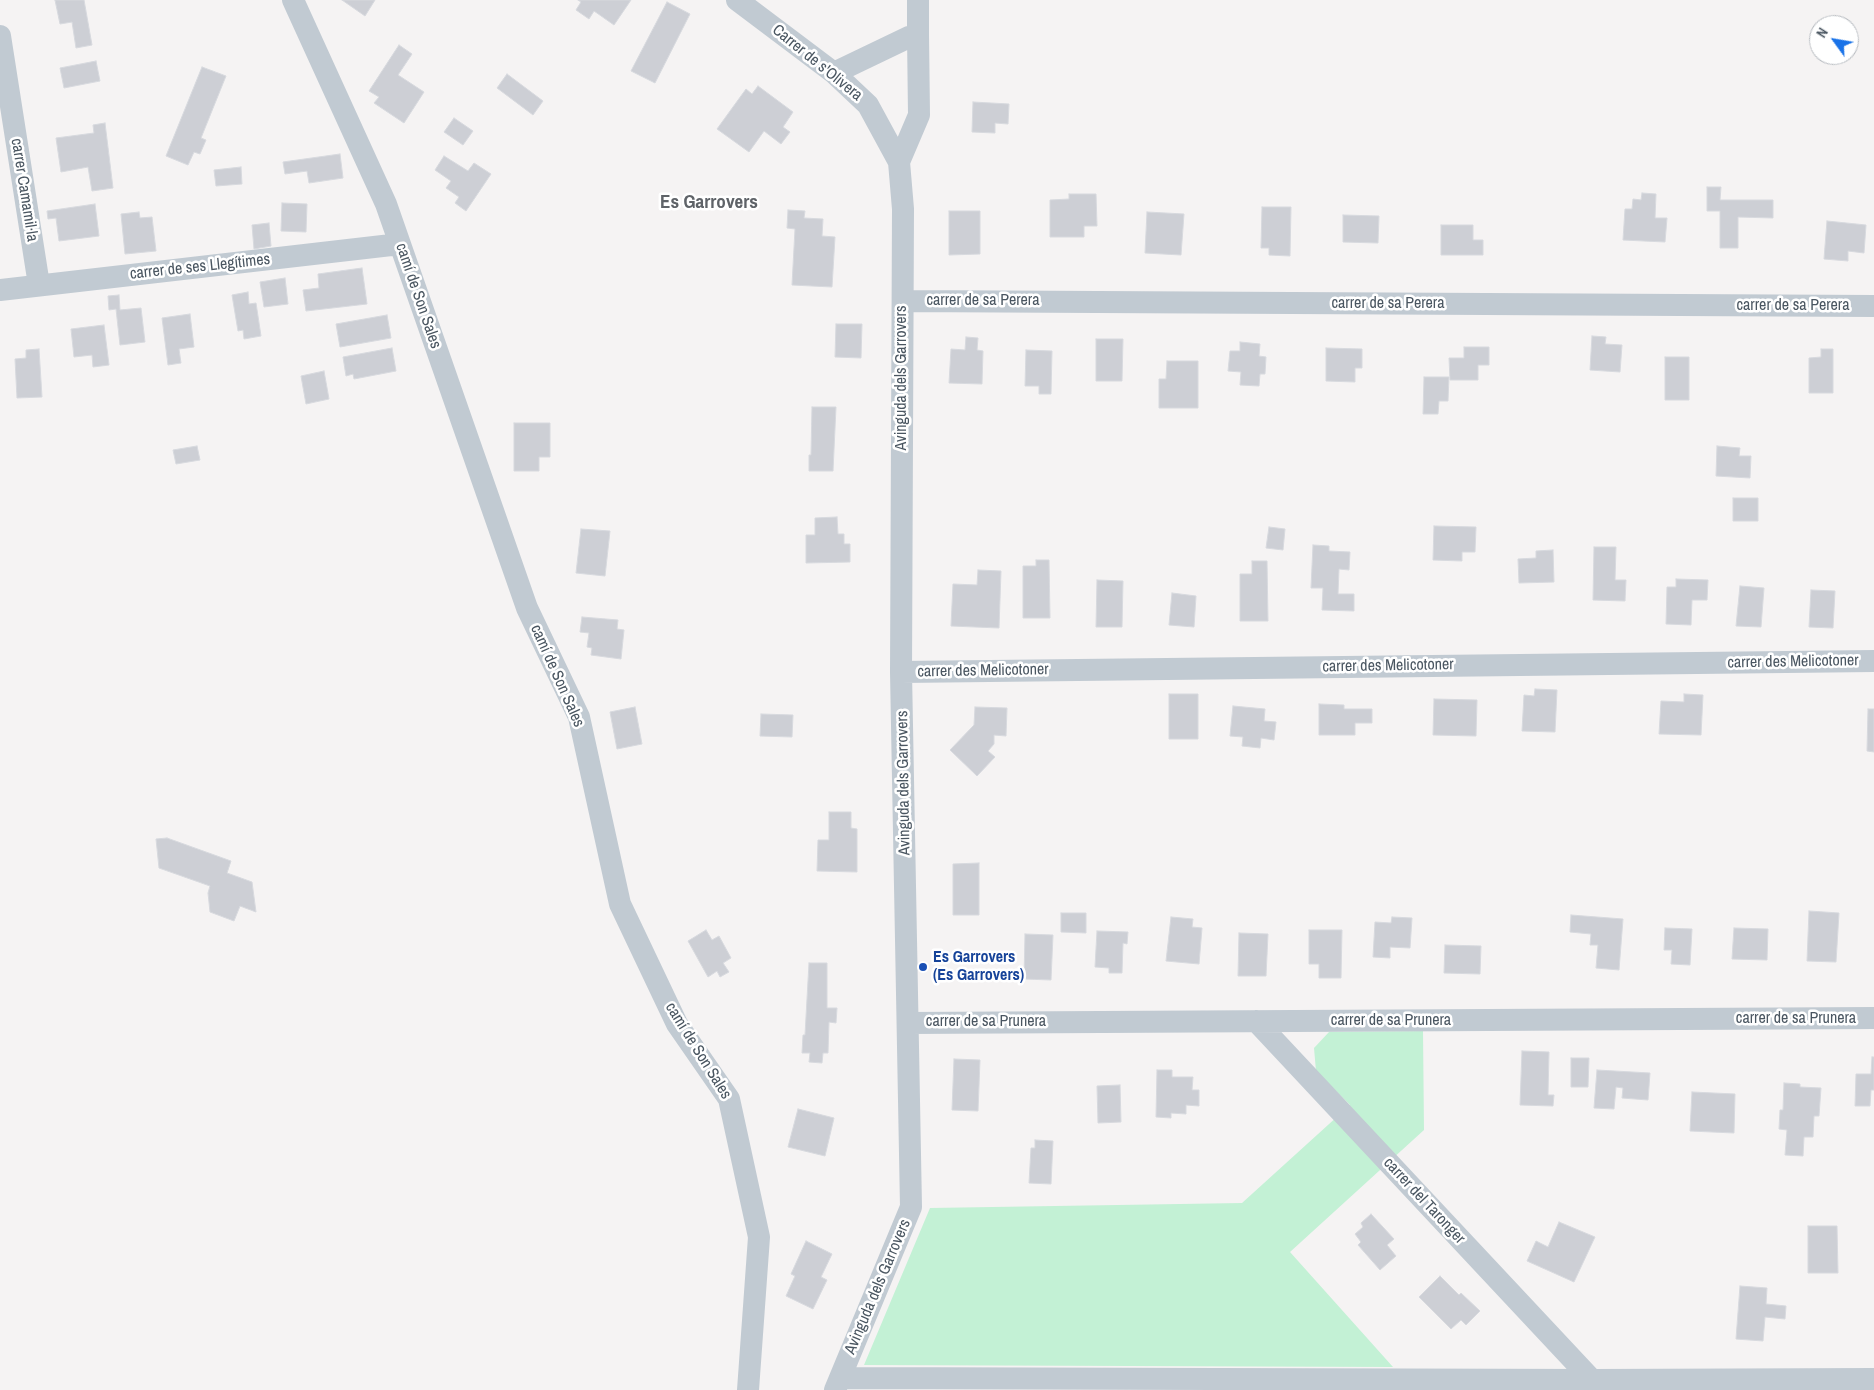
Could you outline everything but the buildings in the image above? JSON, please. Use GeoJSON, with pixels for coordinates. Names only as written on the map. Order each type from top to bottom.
{"type":"FeatureCollection","features":[{"type":"Feature","properties":{"kind":"street","name":"camí de Son Sales"},"geometry":{"type":"LineString","coordinates":[[293,0],[386,204],[527,608],[579,717],[620,904],[677,1024],[730,1099],[759,1237],[748,1390]]}},
{"type":"Feature","properties":{"kind":"street","name":"Carrer de s'Olivera"},"geometry":{"type":"LineString","coordinates":[[737,0],[834,73],[868,104],[899,162]]}},
{"type":"Feature","properties":{"kind":"street"},"geometry":{"type":"LineString","coordinates":[[899,162],[919,116],[918,0]]}},
{"type":"Feature","properties":{"kind":"street"},"geometry":{"type":"LineString","coordinates":[[834,73],[909,37],[918,35]]}},
{"type":"Feature","properties":{"kind":"street","name":"carrer Camamil·la"},"geometry":{"type":"LineString","coordinates":[[0,36],[39,285]]}},
{"type":"Feature","properties":{"kind":"street","name":"Avinguda dels Garrovers"},"geometry":{"type":"LineString","coordinates":[[838,1384],[911,1207],[902,672],[904,209],[899,162]]}},
{"type":"Feature","properties":{"kind":"street","name":"carrer de ses Llegítimes"},"geometry":{"type":"LineString","coordinates":[[0,290],[400,244]]}},
{"type":"Feature","properties":{"kind":"street","name":"carrer de sa Perera"},"geometry":{"type":"LineString","coordinates":[[903,301],[1874,306]]}},
{"type":"Feature","properties":{"kind":"street","name":"carrer des Melicotoner"},"geometry":{"type":"LineString","coordinates":[[902,672],[1874,661]]}},
{"type":"Feature","properties":{"kind":"street","name":"carrer de sa Prunera"},"geometry":{"type":"LineString","coordinates":[[908,1023],[1874,1018]]}},
{"type":"Feature","properties":{"kind":"street","name":"carrer del Taronger"},"geometry":{"type":"LineString","coordinates":[[1256,1021],[1592,1380]]}},
{"type":"Feature","properties":{"kind":"street"},"geometry":{"type":"LineString","coordinates":[[838,1384],[1874,1378]]}},
{"type":"Feature","properties":{"kind":"green space"},"geometry":{"type":"Polygon","coordinates":[[[1423,1031],[1424,1130],[1290,1252],[1393,1367],[864,1365],[930,1208],[1242,1203],[1350,1105],[1316,1071],[1314,1048],[1329,1032],[1423,1031]]]}},
{"type":"Feature","properties":{"kind":"place","name":"Es Garrovers (Es Garrovers)"},"geometry":{"type":"Point","coordinates":[923,967]}},
{"type":"Feature","properties":{"kind":"district","name":"Es Garrovers"},"geometry":{"type":"Point","coordinates":[709,203]}}]}
